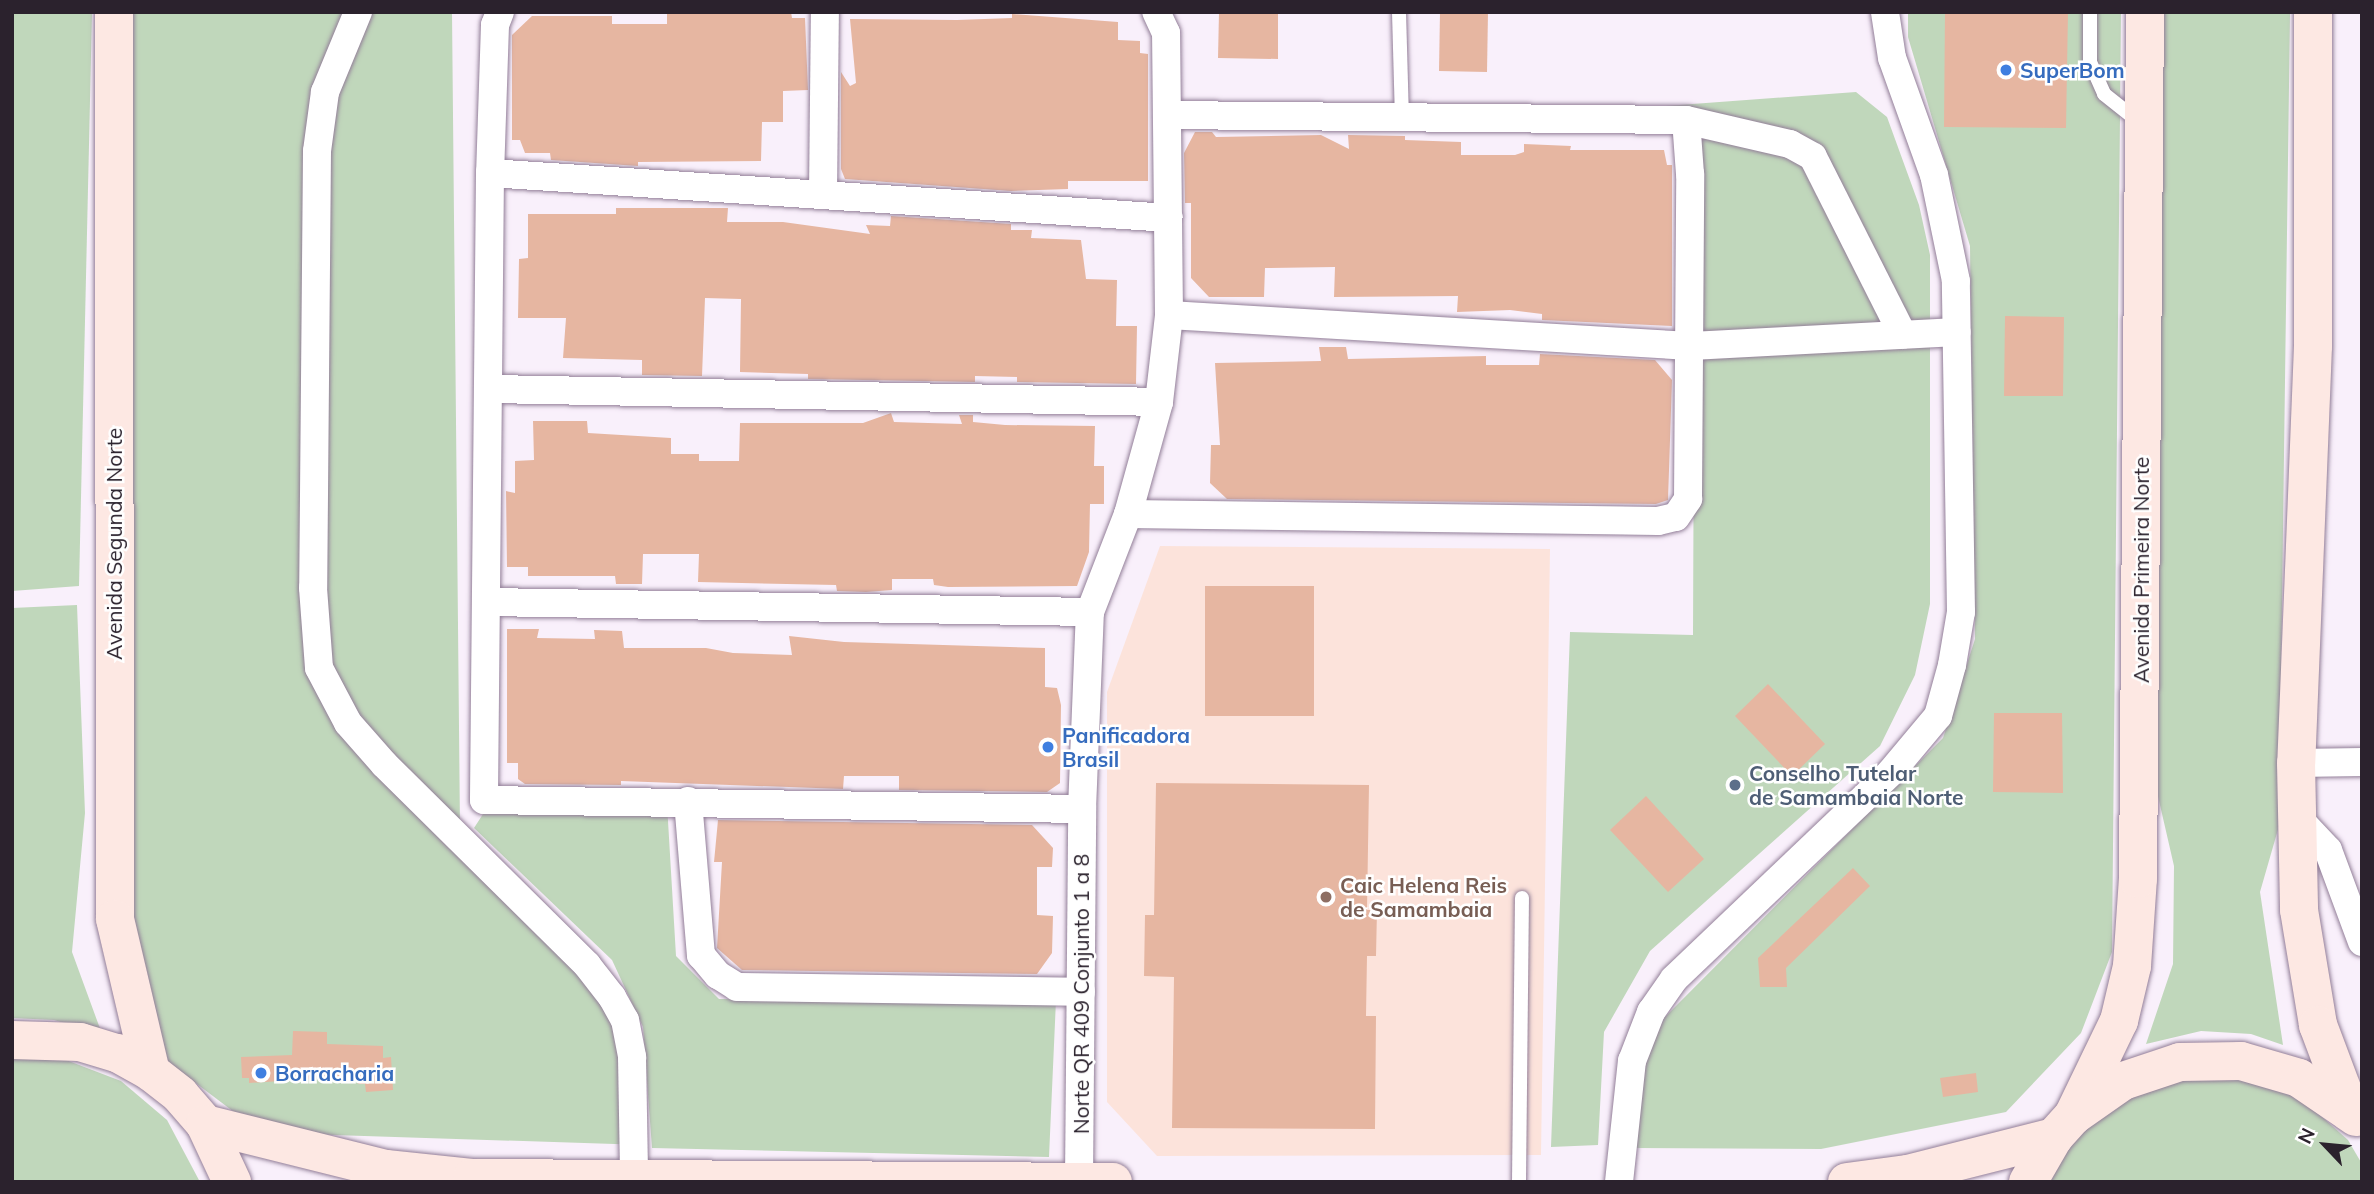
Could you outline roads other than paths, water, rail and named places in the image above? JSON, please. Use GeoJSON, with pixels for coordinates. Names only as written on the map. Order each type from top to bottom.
{"type":"FeatureCollection","features":[{"type":"Feature","properties":{"kind":"main road","name":"Avenida Segunda Norte"},"geometry":{"type":"LineString","coordinates":[[114,12],[115,919],[151,1072]]}},
{"type":"Feature","properties":{"kind":"main road","name":"Avenida Primeira Norte"},"geometry":{"type":"LineString","coordinates":[[2028,1182],[2064,1127],[2119,1021],[2132,966],[2136,904],[2145,12]]}},
{"type":"Feature","properties":{"kind":"main road"},"geometry":{"type":"LineString","coordinates":[[2313,12],[2312,346],[2296,763],[2299,910],[2308,987],[2356,1117]]}},
{"type":"Feature","properties":{"kind":"main road"},"geometry":{"type":"LineString","coordinates":[[12,1040],[80,1042],[117,1054],[151,1072],[205,1124],[232,1182]]}},
{"type":"Feature","properties":{"kind":"main road"},"geometry":{"type":"LineString","coordinates":[[1847,1182],[1921,1171],[2064,1127],[2123,1081],[2180,1062],[2252,1064],[2299,1078],[2356,1117]]}},
{"type":"Feature","properties":{"kind":"main road"},"geometry":{"type":"LineString","coordinates":[[205,1124],[386,1169],[472,1178],[1096,1181]]}},
{"type":"Feature","properties":{"kind":"street"},"geometry":{"type":"LineString","coordinates":[[358,12],[325,92],[317,151],[313,588],[319,668],[348,723],[587,965],[612,997],[625,1020],[632,1057],[634,1177]]}},
{"type":"Feature","properties":{"kind":"street"},"geometry":{"type":"LineString","coordinates":[[454,832],[484,800],[491,388],[490,173],[495,25],[500,12]]}},
{"type":"Feature","properties":{"kind":"street"},"geometry":{"type":"LineString","coordinates":[[823,194],[825,12]]}},
{"type":"Feature","properties":{"kind":"street","name":"Norte QR 409 Conjunto 1 a 8"},"geometry":{"type":"LineString","coordinates":[[1096,1181],[1081,992],[1082,809],[1090,612],[1128,514],[1159,401],[1169,315],[1166,33],[1156,12]]}},
{"type":"Feature","properties":{"kind":"street"},"geometry":{"type":"LineString","coordinates":[[1619,1182],[1632,1061],[1651,1012],[1674,979],[1891,772],[1938,716],[1961,612],[1957,332],[1951,242],[1934,175],[1892,58],[1885,12]]}},
{"type":"Feature","properties":{"kind":"street"},"geometry":{"type":"LineString","coordinates":[[1168,116],[1686,120],[1790,144],[1813,157],[1903,335]]}},
{"type":"Feature","properties":{"kind":"street"},"geometry":{"type":"LineString","coordinates":[[1128,514],[1553,522],[1676,517],[1688,499],[1691,346],[1686,120]]}},
{"type":"Feature","properties":{"kind":"street"},"geometry":{"type":"LineString","coordinates":[[490,173],[1169,218]]}},
{"type":"Feature","properties":{"kind":"street"},"geometry":{"type":"LineString","coordinates":[[1169,315],[1691,346],[1957,332]]}},
{"type":"Feature","properties":{"kind":"street"},"geometry":{"type":"LineString","coordinates":[[491,388],[1159,401]]}},
{"type":"Feature","properties":{"kind":"street"},"geometry":{"type":"LineString","coordinates":[[487,602],[1090,612]]}},
{"type":"Feature","properties":{"kind":"street"},"geometry":{"type":"LineString","coordinates":[[2296,763],[2362,762]]}},
{"type":"Feature","properties":{"kind":"street"},"geometry":{"type":"LineString","coordinates":[[484,800],[1082,809]]}},
{"type":"Feature","properties":{"kind":"street"},"geometry":{"type":"LineString","coordinates":[[688,801],[701,955],[718,975],[737,986],[1081,992]]}},
{"type":"Feature","properties":{"kind":"street"},"geometry":{"type":"LineString","coordinates":[[2297,817],[2328,850],[2362,942]]}},
{"type":"Feature","properties":{"kind":"lane"},"geometry":{"type":"LineString","coordinates":[[1399,12],[1402,117]]}},
{"type":"Feature","properties":{"kind":"lane"},"geometry":{"type":"LineString","coordinates":[[2090,12],[2090,62],[2104,94],[2144,126]]}},
{"type":"Feature","properties":{"kind":"lane"},"geometry":{"type":"LineString","coordinates":[[1519,1182],[1522,898]]}},
{"type":"Feature","properties":{"kind":"place","name":"SuperBom"},"geometry":{"type":"Point","coordinates":[2006,70]}},
{"type":"Feature","properties":{"kind":"place","name":"Panificadora Brasil"},"geometry":{"type":"Point","coordinates":[1048,747]}},
{"type":"Feature","properties":{"kind":"place","name":"Conselho Tutelar de Samambaia Norte"},"geometry":{"type":"Point","coordinates":[1735,785]}},
{"type":"Feature","properties":{"kind":"place","name":"Caic Helena Reis de Samambaia"},"geometry":{"type":"Point","coordinates":[1326,897]}},
{"type":"Feature","properties":{"kind":"place","name":"Borracharia"},"geometry":{"type":"Point","coordinates":[261,1073]}}]}
